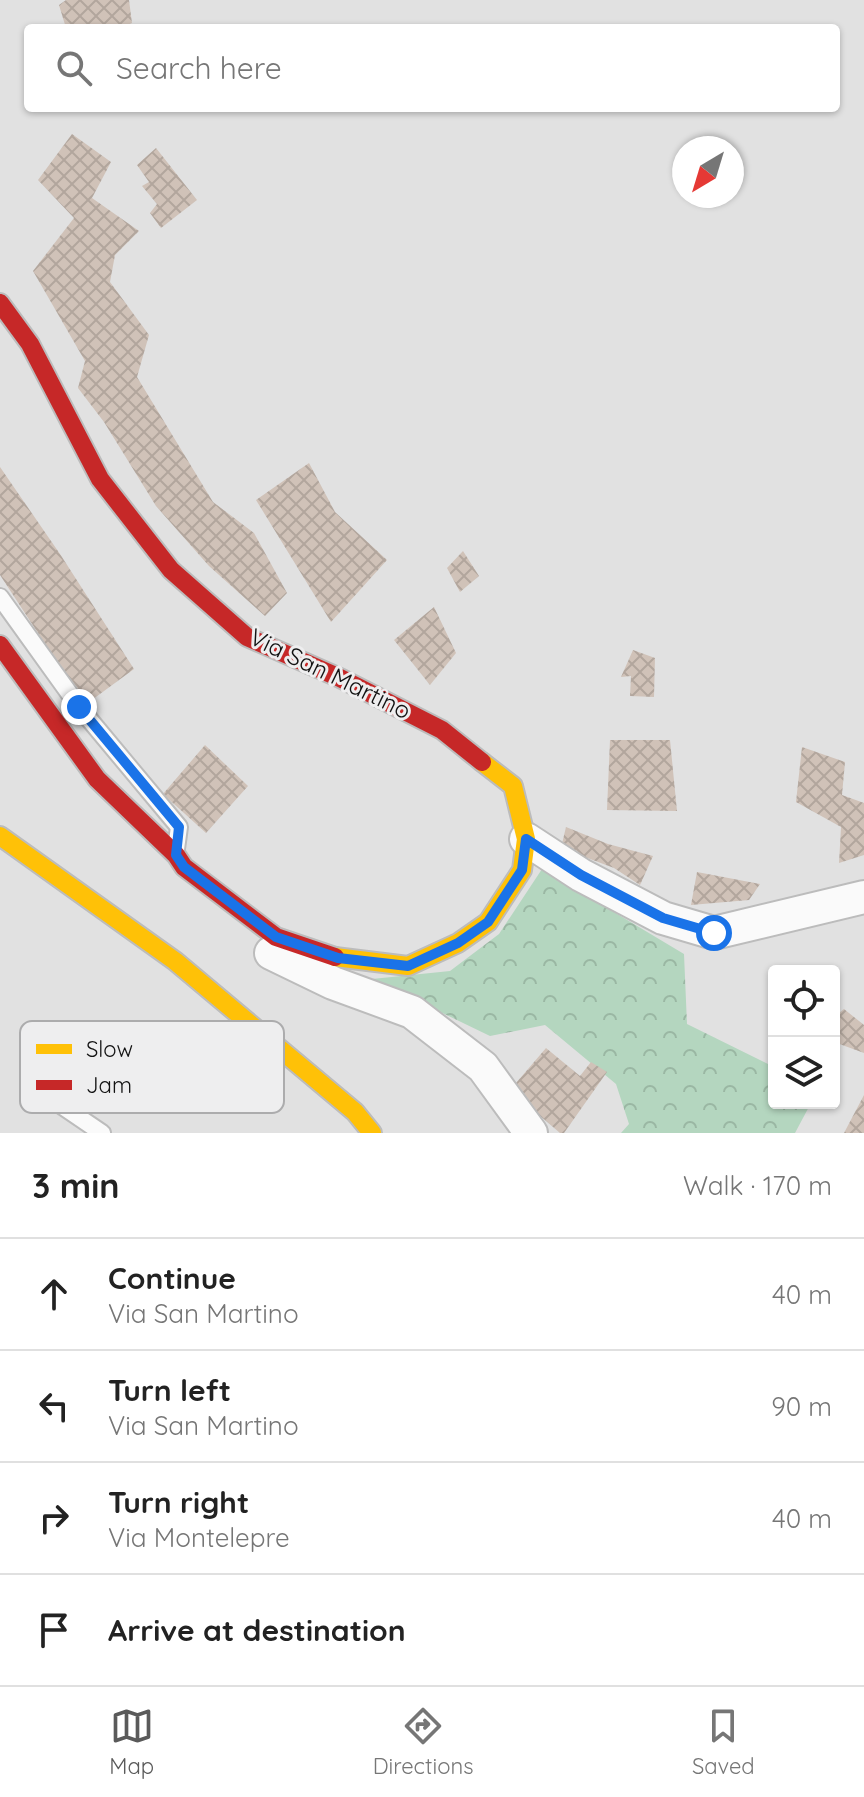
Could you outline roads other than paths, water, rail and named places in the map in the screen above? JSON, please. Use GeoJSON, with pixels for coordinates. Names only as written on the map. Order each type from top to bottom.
{"type":"FeatureCollection","features":[{"type":"Feature","properties":{"kind":"street","name":"Via San Martino"},"geometry":{"type":"LineString","coordinates":[[0,303],[30,344],[100,479],[171,570],[247,637],[340,678],[442,730],[513,786],[526,839],[522,870],[488,922],[458,943],[408,966],[338,958],[276,937],[180,861],[97,779],[0,645]]}},
{"type":"Feature","properties":{"kind":"street"},"geometry":{"type":"LineString","coordinates":[[0,836],[175,961],[247,1021]]}},
{"type":"Feature","properties":{"kind":"street"},"geometry":{"type":"LineString","coordinates":[[526,839],[581,875],[663,918],[714,933],[864,897]]}},
{"type":"Feature","properties":{"kind":"street"},"geometry":{"type":"LineString","coordinates":[[180,861],[179,890],[268,952],[333,983],[412,1012],[483,1067],[531,1133]]}},
{"type":"Feature","properties":{"kind":"street"},"geometry":{"type":"LineString","coordinates":[[284,1052],[355,1112],[372,1133]]}},
{"type":"Feature","properties":{"kind":"lane"},"geometry":{"type":"LineString","coordinates":[[0,597],[79,707],[179,827],[180,861]]}},
{"type":"Feature","properties":{"kind":"lane"},"geometry":{"type":"LineString","coordinates":[[73,1113],[102,1133]]}}]}
